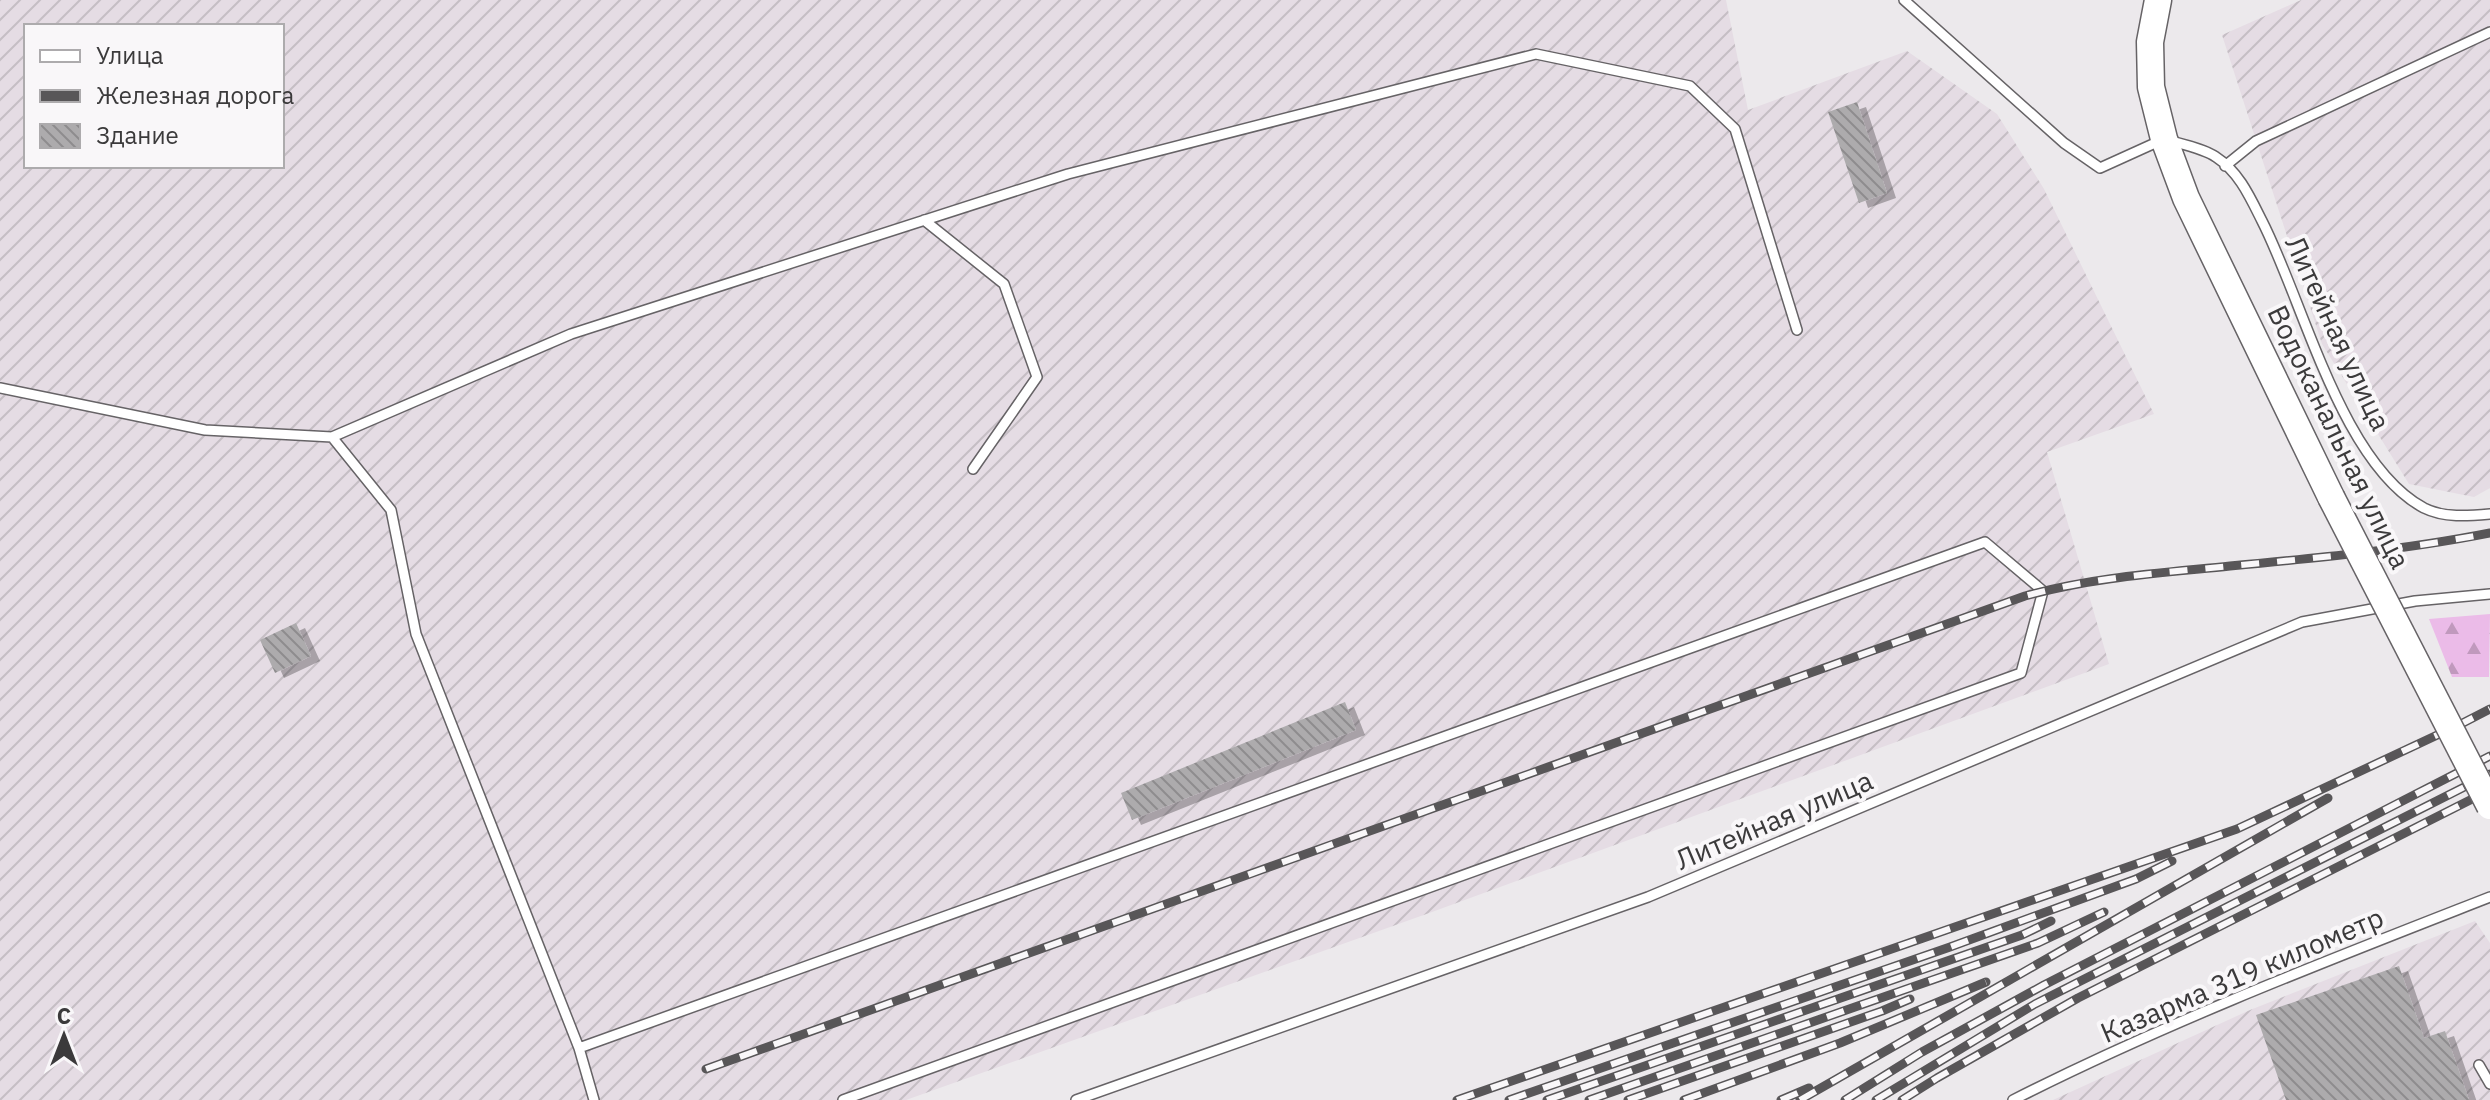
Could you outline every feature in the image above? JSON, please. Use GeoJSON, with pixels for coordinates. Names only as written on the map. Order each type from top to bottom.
{"type":"FeatureCollection","features":[{"type":"Feature","properties":{"kind":"main road","name":"Водоканальная улица"},"geometry":{"type":"LineString","coordinates":[[2158,0],[2150,42],[2151,87],[2164,139],[2186,198],[2331,497],[2490,806]]}},
{"type":"Feature","properties":{"kind":"lane"},"geometry":{"type":"LineString","coordinates":[[1904,0],[2064,143],[2100,168],[2164,139]]}},
{"type":"Feature","properties":{"kind":"lane"},"geometry":{"type":"LineString","coordinates":[[2225,166],[2256,141],[2490,32]]}},
{"type":"Feature","properties":{"kind":"lane"},"geometry":{"type":"LineString","coordinates":[[0,388],[205,430],[332,437],[571,334],[1068,174],[1536,54],[1690,86],[1735,129],[1797,330]]}},
{"type":"Feature","properties":{"kind":"lane","name":"Литейная улица"},"geometry":{"type":"LineString","coordinates":[[2164,139],[2215,156],[2242,183],[2273,243],[2351,427],[2397,489],[2427,509],[2458,517],[2490,514]]}},
{"type":"Feature","properties":{"kind":"lane"},"geometry":{"type":"LineString","coordinates":[[924,220],[1004,284],[1037,377],[973,469]]}},
{"type":"Feature","properties":{"kind":"lane"},"geometry":{"type":"LineString","coordinates":[[332,437],[391,510],[416,634],[579,1048],[594,1100]]}},
{"type":"Feature","properties":{"kind":"lane"},"geometry":{"type":"LineString","coordinates":[[579,1048],[1985,542],[2043,591],[2021,673],[843,1100]]}},
{"type":"Feature","properties":{"kind":"lane","name":"Литейная улица"},"geometry":{"type":"LineString","coordinates":[[1076,1100],[1648,897],[2302,622],[2415,601],[2490,594]]}},
{"type":"Feature","properties":{"kind":"lane","name":"Казарма 319 километр"},"geometry":{"type":"LineString","coordinates":[[2013,1100],[2076,1068],[2283,979],[2490,897]]}},
{"type":"Feature","properties":{"kind":"lane"},"geometry":{"type":"LineString","coordinates":[[2479,1065],[2490,1084]]}},
{"type":"Feature","properties":{"kind":"shaded area"},"geometry":{"type":"Polygon","coordinates":[[[0,0],[1726,0],[1748,110],[1907,51],[1997,114],[2044,189],[2154,414],[2047,452],[2109,664],[1432,912],[906,1100],[0,1100],[0,0]]]}},
{"type":"Feature","properties":{"kind":"shaded area"},"geometry":{"type":"Polygon","coordinates":[[[2301,0],[2490,0],[2490,488],[2474,497],[2409,484],[2322,344],[2222,35],[2301,0]]]}},
{"type":"Feature","properties":{"kind":"shaded area"},"geometry":{"type":"Polygon","coordinates":[[[2475,921],[2490,943],[2490,1100],[2053,1100],[2250,1010],[2475,921]]]}},
{"type":"Feature","properties":{"kind":"green space"},"geometry":{"type":"Polygon","coordinates":[[[2490,614],[2489,677],[2452,677],[2429,619],[2490,614]]]}},
{"type":"Feature","properties":{"kind":"building"},"geometry":{"type":"Polygon","coordinates":[[[1857,102],[1887,193],[1859,203],[1828,112],[1857,102]]]}},
{"type":"Feature","properties":{"kind":"building"},"geometry":{"type":"Polygon","coordinates":[[[296,623],[311,656],[275,673],[260,640],[296,623]]]}},
{"type":"Feature","properties":{"kind":"building"},"geometry":{"type":"Polygon","coordinates":[[[1345,702],[1356,730],[1132,820],[1121,793],[1345,702]]]}},
{"type":"Feature","properties":{"kind":"building"},"geometry":{"type":"Polygon","coordinates":[[[2399,966],[2424,1038],[2445,1031],[2469,1100],[2286,1100],[2256,1015],[2399,966]]]}},
{"type":"Feature","properties":{"kind":"railway"},"geometry":{"type":"LineString","coordinates":[[706,1069],[2025,596],[2127,576],[2360,553],[2490,533]]}},
{"type":"Feature","properties":{"kind":"railway"},"geometry":{"type":"LineString","coordinates":[[2457,726],[2490,709]]}},
{"type":"Feature","properties":{"kind":"railway"},"geometry":{"type":"LineString","coordinates":[[1457,1100],[2237,829],[2465,722]]}},
{"type":"Feature","properties":{"kind":"railway"},"geometry":{"type":"LineString","coordinates":[[1845,1100],[1922,1052],[2044,985],[2490,756]]}},
{"type":"Feature","properties":{"kind":"railway"},"geometry":{"type":"LineString","coordinates":[[1876,1100],[2035,1004],[2490,774]]}},
{"type":"Feature","properties":{"kind":"railway"},"geometry":{"type":"LineString","coordinates":[[1902,1100],[2078,998],[2490,790]]}},
{"type":"Feature","properties":{"kind":"railway"},"geometry":{"type":"LineString","coordinates":[[1800,1100],[2328,798]]}},
{"type":"Feature","properties":{"kind":"railway"},"geometry":{"type":"LineString","coordinates":[[1509,1100],[1950,947],[2136,879],[2172,861]]}},
{"type":"Feature","properties":{"kind":"railway"},"geometry":{"type":"LineString","coordinates":[[1589,1100],[2038,943],[2104,912]]}},
{"type":"Feature","properties":{"kind":"railway"},"geometry":{"type":"LineString","coordinates":[[1547,1100],[2022,935],[2051,921]]}},
{"type":"Feature","properties":{"kind":"railway"},"geometry":{"type":"LineString","coordinates":[[1684,1100],[1840,1043],[1986,982]]}},
{"type":"Feature","properties":{"kind":"railway"},"geometry":{"type":"LineString","coordinates":[[1628,1100],[1910,999]]}},
{"type":"Feature","properties":{"kind":"railway"},"geometry":{"type":"LineString","coordinates":[[1781,1100],[1809,1088]]}}]}
